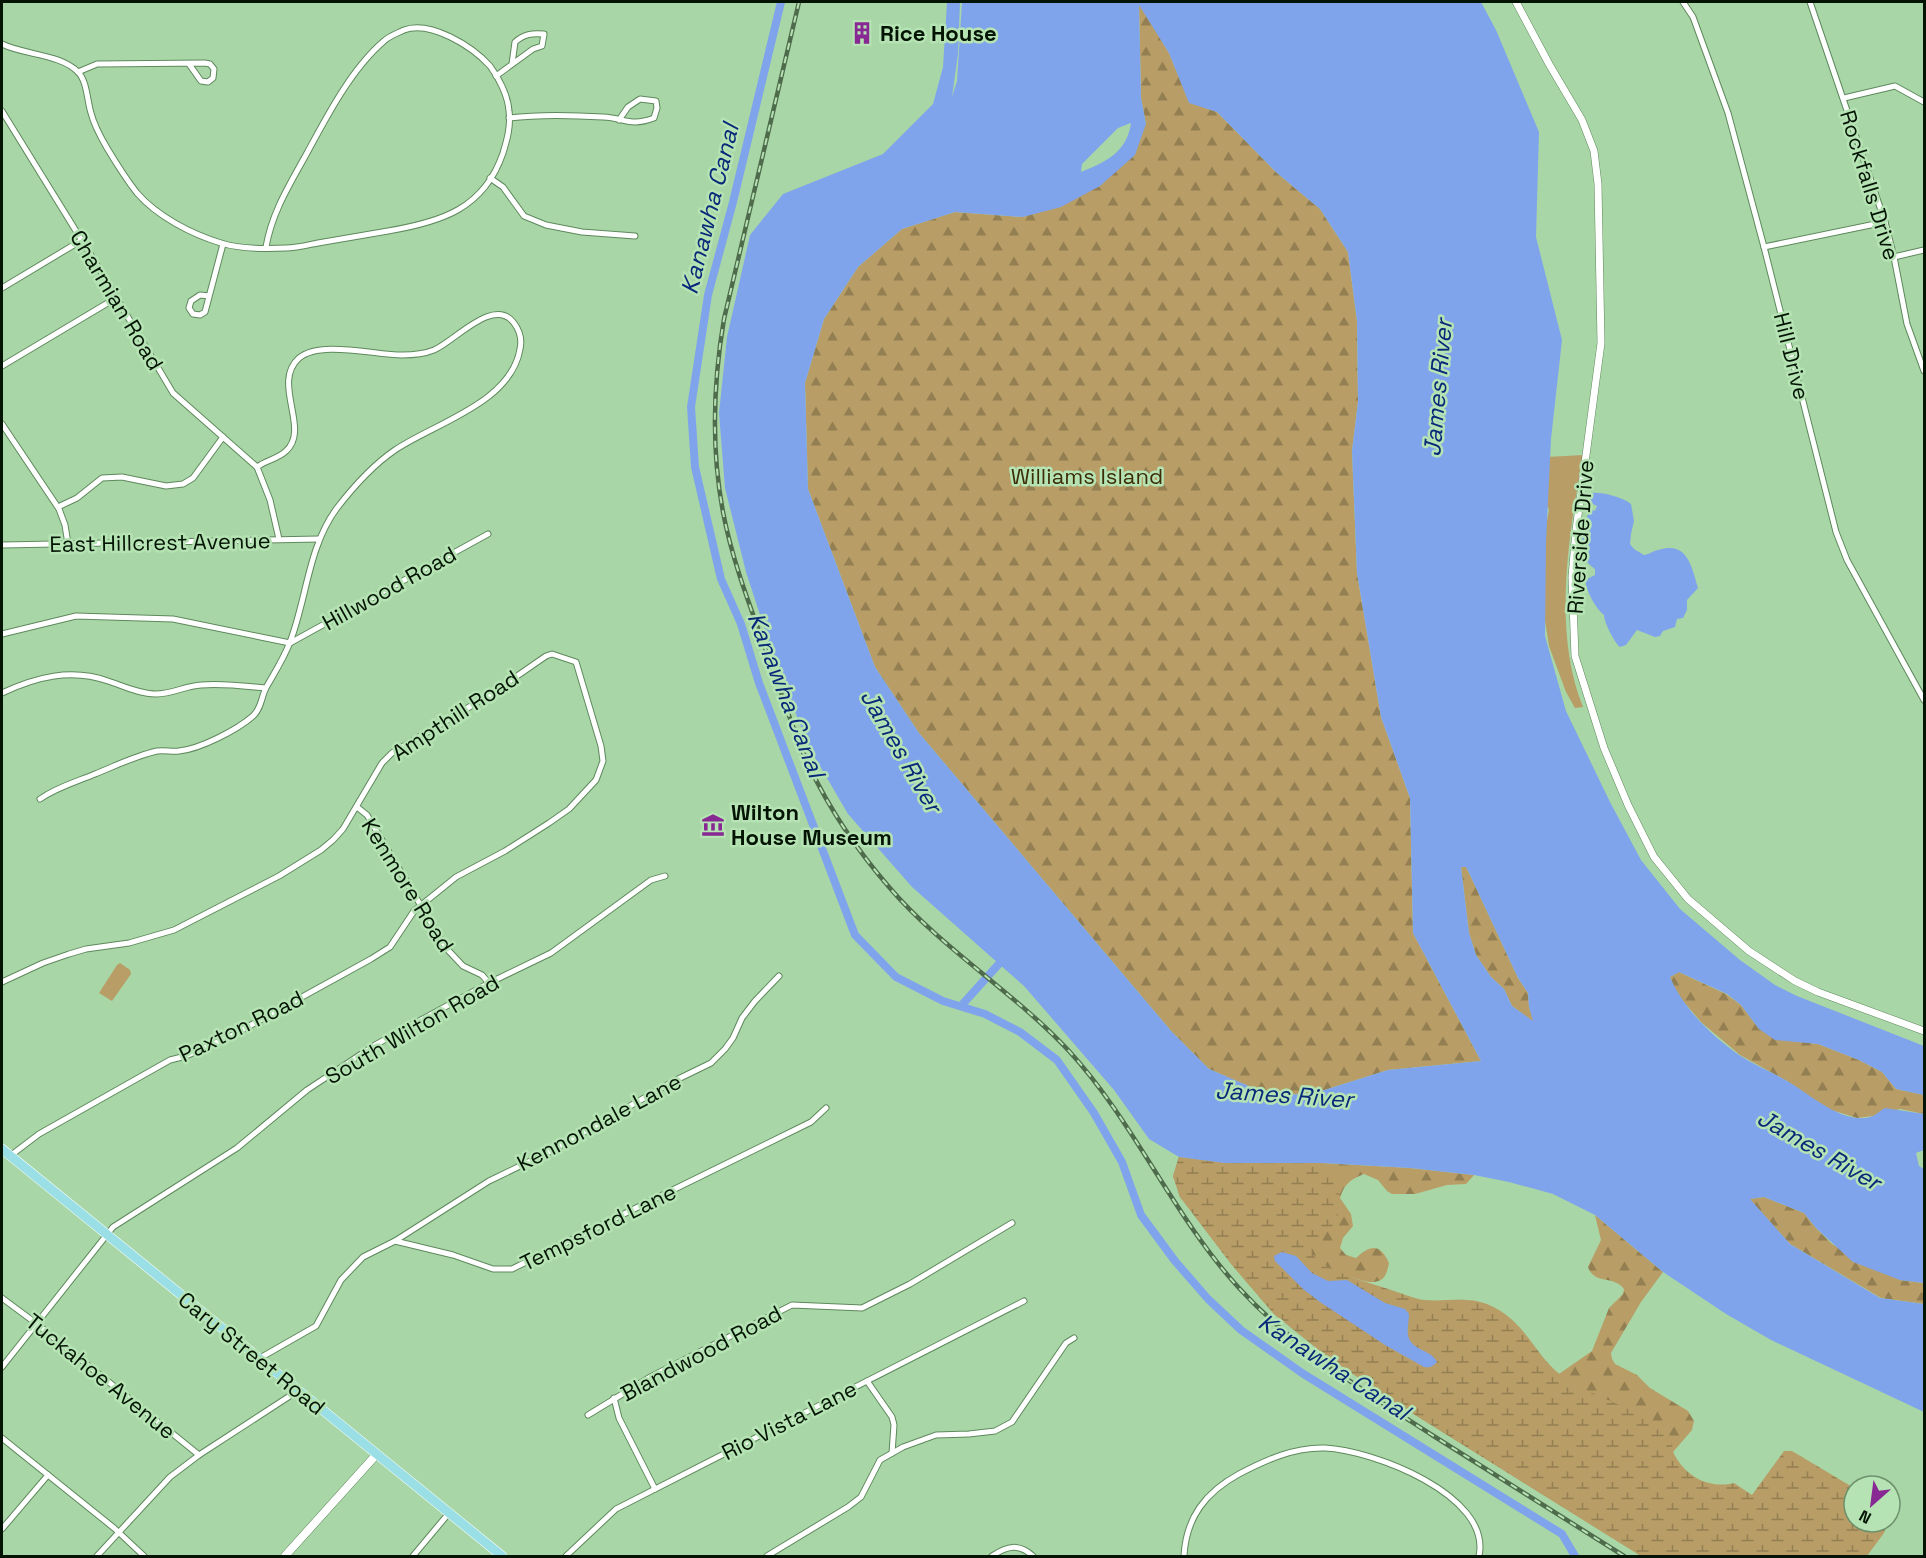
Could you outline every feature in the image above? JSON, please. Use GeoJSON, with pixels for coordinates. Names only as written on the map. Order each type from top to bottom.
{"type":"FeatureCollection","features":[{"type":"Feature","properties":{"kind":"main road","name":"Cary Street Road"},"geometry":{"type":"LineString","coordinates":[[2,1149],[502,1557]]}},
{"type":"Feature","properties":{"kind":"main road"},"geometry":{"type":"LineString","coordinates":[[285,1557],[376,1455]]}},
{"type":"Feature","properties":{"kind":"street","name":"Riverside Drive"},"geometry":{"type":"LineString","coordinates":[[1516,2],[1582,120],[1593,151],[1598,184],[1601,343],[1576,530],[1572,577],[1575,656],[1604,748],[1628,805],[1654,857],[1688,899],[1749,951],[1795,981],[1818,992],[1924,1031]]}},
{"type":"Feature","properties":{"kind":"street","name":"Hill Drive"},"geometry":{"type":"LineString","coordinates":[[1683,2],[1693,17],[1728,113],[1836,532],[1847,560],[1924,700]]}},
{"type":"Feature","properties":{"kind":"street","name":"Rockfalls Drive"},"geometry":{"type":"LineString","coordinates":[[1810,2],[1885,222],[1907,324],[1924,371]]}},
{"type":"Feature","properties":{"kind":"street"},"geometry":{"type":"LineString","coordinates":[[2,44],[14,50],[61,62],[78,72],[84,83],[96,129],[138,194],[175,222],[198,235],[223,244],[266,247],[288,248],[423,225],[448,217],[465,207],[483,190],[500,161],[508,135],[509,110],[504,89],[490,66],[468,46],[447,35],[421,27],[406,29],[385,39],[336,100],[279,204],[270,227],[266,247]]}},
{"type":"Feature","properties":{"kind":"street"},"geometry":{"type":"LineString","coordinates":[[496,76],[533,49],[542,46],[544,34],[532,33],[515,42],[512,64]]}},
{"type":"Feature","properties":{"kind":"street"},"geometry":{"type":"LineString","coordinates":[[78,72],[97,64],[205,63],[210,64],[215,70],[213,78],[208,82],[201,81],[189,64]]}},
{"type":"Feature","properties":{"kind":"street"},"geometry":{"type":"LineString","coordinates":[[1844,98],[1894,86],[1924,102]]}},
{"type":"Feature","properties":{"kind":"street"},"geometry":{"type":"LineString","coordinates":[[509,118],[558,114],[609,117],[619,120],[641,123],[654,118],[657,108],[656,101],[640,99],[628,107],[619,120]]}},
{"type":"Feature","properties":{"kind":"street","name":"Charmian Road"},"geometry":{"type":"LineString","coordinates":[[2,111],[173,393],[257,467],[270,500],[279,539]]}},
{"type":"Feature","properties":{"kind":"street"},"geometry":{"type":"LineString","coordinates":[[490,178],[503,187],[524,216],[546,225],[582,232],[635,236]]}},
{"type":"Feature","properties":{"kind":"street"},"geometry":{"type":"LineString","coordinates":[[1764,247],[1885,222]]}},
{"type":"Feature","properties":{"kind":"street"},"geometry":{"type":"LineString","coordinates":[[2,288],[82,240]]}},
{"type":"Feature","properties":{"kind":"street"},"geometry":{"type":"LineString","coordinates":[[209,296],[223,244]]}},
{"type":"Feature","properties":{"kind":"street"},"geometry":{"type":"LineString","coordinates":[[1894,257],[1924,250]]}},
{"type":"Feature","properties":{"kind":"street"},"geometry":{"type":"LineString","coordinates":[[2,366],[116,298]]}},
{"type":"Feature","properties":{"kind":"street"},"geometry":{"type":"LineString","coordinates":[[40,799],[52,790],[125,761],[158,751],[194,748],[230,731],[254,715],[259,708],[265,688],[290,643],[319,539],[340,504],[356,484],[379,462],[410,441],[477,404],[503,382],[518,362],[521,342],[513,322],[505,315],[489,316],[426,353],[402,355],[341,350],[310,351],[296,362],[290,373],[293,441],[287,451],[257,467]]}},
{"type":"Feature","properties":{"kind":"street"},"geometry":{"type":"LineString","coordinates":[[2,424],[58,507],[65,525],[68,544]]}},
{"type":"Feature","properties":{"kind":"street"},"geometry":{"type":"LineString","coordinates":[[58,507],[77,498],[102,478],[122,477],[166,486],[183,484],[193,478],[223,437]]}},
{"type":"Feature","properties":{"kind":"street","name":"Hillwood Road"},"geometry":{"type":"LineString","coordinates":[[290,643],[488,534]]}},
{"type":"Feature","properties":{"kind":"street","name":"East Hillcrest Avenue"},"geometry":{"type":"LineString","coordinates":[[2,545],[319,539]]}},
{"type":"Feature","properties":{"kind":"street"},"geometry":{"type":"LineString","coordinates":[[2,634],[76,616],[173,619],[290,643]]}},
{"type":"Feature","properties":{"kind":"street","name":"Ampthill Road"},"geometry":{"type":"LineString","coordinates":[[2,982],[69,954],[153,938],[194,921],[252,891],[321,850],[343,829],[382,763],[405,744],[491,693],[546,656],[552,654],[576,663],[601,746],[603,761],[596,780],[568,809],[549,824],[456,877]]}},
{"type":"Feature","properties":{"kind":"street"},"geometry":{"type":"LineString","coordinates":[[2,693],[52,675],[74,673],[91,675],[142,693],[170,693],[186,687],[201,685],[226,684],[265,688]]}},
{"type":"Feature","properties":{"kind":"street","name":"Kenmore Road"},"geometry":{"type":"LineString","coordinates":[[357,807],[367,815],[446,948],[463,966],[482,975],[489,983]]}},
{"type":"Feature","properties":{"kind":"street","name":"South Wilton Road"},"geometry":{"type":"LineString","coordinates":[[2,1367],[113,1227],[237,1148],[327,1076],[375,1045],[489,983],[551,953],[651,880],[665,876]]}},
{"type":"Feature","properties":{"kind":"street","name":"Paxton Road"},"geometry":{"type":"LineString","coordinates":[[10,1156],[39,1134],[170,1060],[186,1056],[233,1035],[371,959],[390,947],[414,911],[456,877]]}},
{"type":"Feature","properties":{"kind":"street","name":"Kennondale Lane"},"geometry":{"type":"LineString","coordinates":[[395,1241],[489,1180],[549,1152],[674,1081],[711,1063],[733,1038],[742,1018],[755,1001],[779,976]]}},
{"type":"Feature","properties":{"kind":"street","name":"Tempsford Lane"},"geometry":{"type":"LineString","coordinates":[[395,1241],[453,1255],[493,1269],[512,1269],[811,1122],[826,1108]]}},
{"type":"Feature","properties":{"kind":"street","name":"Blandwood Road"},"geometry":{"type":"LineString","coordinates":[[588,1415],[652,1376],[792,1305],[862,1308],[910,1284],[1012,1223]]}},
{"type":"Feature","properties":{"kind":"street"},"geometry":{"type":"LineString","coordinates":[[260,1358],[316,1326],[341,1280],[363,1257],[395,1241]]}},
{"type":"Feature","properties":{"kind":"street","name":"Tuckahoe Avenue"},"geometry":{"type":"LineString","coordinates":[[2,1298],[199,1455]]}},
{"type":"Feature","properties":{"kind":"street","name":"Rio Vista Lane"},"geometry":{"type":"LineString","coordinates":[[566,1557],[616,1509],[1023,1301]]}},
{"type":"Feature","properties":{"kind":"street"},"geometry":{"type":"LineString","coordinates":[[767,1557],[861,1497],[880,1460],[892,1453],[936,1435],[995,1431],[1012,1422],[1066,1343],[1074,1338]]}},
{"type":"Feature","properties":{"kind":"street"},"geometry":{"type":"LineString","coordinates":[[867,1381],[892,1417],[894,1425],[892,1453]]}},
{"type":"Feature","properties":{"kind":"street"},"geometry":{"type":"LineString","coordinates":[[97,1557],[170,1478],[199,1455],[299,1390]]}},
{"type":"Feature","properties":{"kind":"street"},"geometry":{"type":"LineString","coordinates":[[614,1398],[619,1418],[655,1489]]}},
{"type":"Feature","properties":{"kind":"street"},"geometry":{"type":"LineString","coordinates":[[2,1438],[144,1557]]}},
{"type":"Feature","properties":{"kind":"street"},"geometry":{"type":"LineString","coordinates":[[1184,1557],[1186,1538],[1192,1521],[1201,1505],[1216,1487],[1264,1461],[1303,1450],[1341,1450],[1389,1462],[1437,1488],[1461,1507],[1471,1521],[1479,1541],[1479,1557]]}},
{"type":"Feature","properties":{"kind":"street"},"geometry":{"type":"LineString","coordinates":[[2,1529],[48,1475]]}},
{"type":"Feature","properties":{"kind":"street"},"geometry":{"type":"LineString","coordinates":[[413,1557],[449,1513]]}},
{"type":"Feature","properties":{"kind":"street"},"geometry":{"type":"LineString","coordinates":[[992,1557],[1011,1547],[1023,1549],[1033,1557]]}},
{"type":"Feature","properties":{"kind":"green space","name":"Williams Island"},"geometry":{"type":"Polygon","coordinates":[[[1139,3],[1169,53],[1189,102],[1217,112],[1277,173],[1320,209],[1348,252],[1357,321],[1358,402],[1352,451],[1357,573],[1381,717],[1410,798],[1413,933],[1481,1061],[1388,1070],[1315,1093],[1272,1096],[1209,1069],[1172,1032],[919,733],[875,667],[808,489],[805,383],[824,319],[858,267],[902,229],[955,212],[1023,217],[1100,186],[1146,124],[1141,98],[1139,3]]]}},
{"type":"Feature","properties":{"kind":"green space"},"geometry":{"type":"Polygon","coordinates":[[[1583,455],[1566,582],[1568,647],[1583,707],[1575,708],[1566,692],[1549,646],[1543,608],[1545,531],[1549,510],[1542,494],[1547,457],[1583,455]]]}},
{"type":"Feature","properties":{"kind":"green space"},"geometry":{"type":"Polygon","coordinates":[[[1461,867],[1466,867],[1518,978],[1528,993],[1529,1007],[1534,1022],[1512,1006],[1504,989],[1491,977],[1476,955],[1469,933],[1461,867]]]}},
{"type":"Feature","properties":{"kind":"green space"},"geometry":{"type":"Polygon","coordinates":[[[120,963],[130,970],[131,974],[112,1001],[99,993],[120,963]]]}},
{"type":"Feature","properties":{"kind":"green space"},"geometry":{"type":"Polygon","coordinates":[[[1679,972],[1726,994],[1741,1005],[1759,1029],[1798,1041],[1818,1044],[1859,1060],[1882,1072],[1896,1089],[1924,1095],[1924,1114],[1900,1109],[1857,1118],[1828,1109],[1787,1081],[1740,1055],[1702,1023],[1677,994],[1670,977],[1679,972]]]}},
{"type":"Feature","properties":{"kind":"green space"},"geometry":{"type":"Polygon","coordinates":[[[1179,1157],[1225,1163],[1322,1163],[1410,1168],[1474,1175],[1466,1184],[1447,1185],[1415,1194],[1392,1194],[1378,1180],[1364,1174],[1355,1178],[1346,1186],[1340,1198],[1351,1214],[1353,1226],[1343,1238],[1340,1248],[1346,1255],[1356,1258],[1366,1250],[1378,1249],[1389,1263],[1386,1273],[1378,1281],[1363,1281],[1316,1263],[1556,1376],[1592,1351],[1609,1308],[1623,1294],[1624,1289],[1620,1285],[1595,1276],[1588,1267],[1601,1240],[1595,1215],[1663,1272],[1641,1302],[1611,1353],[1615,1364],[1637,1375],[1650,1388],[1688,1411],[1694,1421],[1692,1430],[1673,1452],[1641,1556],[1388,1398],[1324,1354],[1274,1314],[1232,1265],[1180,1197],[1173,1176],[1179,1157]]]}},
{"type":"Feature","properties":{"kind":"green space"},"geometry":{"type":"Polygon","coordinates":[[[1179,1157],[1225,1163],[1322,1163],[1340,1199],[1334,1224],[1313,1245],[1312,1253],[1322,1263],[1352,1277],[1417,1299],[1471,1300],[1487,1304],[1500,1311],[1520,1328],[1562,1376],[1626,1408],[1660,1429],[1671,1441],[1673,1452],[1685,1469],[1707,1483],[1734,1483],[1752,1495],[1784,1451],[1792,1451],[1842,1481],[1842,1534],[1883,1534],[1867,1556],[1641,1556],[1388,1398],[1324,1354],[1274,1314],[1232,1265],[1180,1197],[1173,1176],[1179,1157]]]}},
{"type":"Feature","properties":{"kind":"green space"},"geometry":{"type":"Polygon","coordinates":[[[1764,1197],[1804,1213],[1832,1244],[1880,1271],[1900,1280],[1924,1283],[1924,1304],[1881,1298],[1790,1244],[1749,1199],[1764,1197]]]}},
{"type":"Feature","properties":{"kind":"water","name":"James River"},"geometry":{"type":"Polygon","coordinates":[[[947,2],[960,2],[958,54],[952,97],[957,81],[962,2],[1481,2],[1496,30],[1539,132],[1536,237],[1562,340],[1551,439],[1546,543],[1545,636],[1566,711],[1641,860],[1680,909],[1740,960],[1775,985],[1797,996],[1924,1046],[1924,1095],[1896,1089],[1882,1072],[1818,1044],[1775,1040],[1759,1029],[1741,1005],[1727,994],[1679,972],[1670,977],[1690,1010],[1718,1039],[1745,1059],[1787,1081],[1828,1108],[1851,1117],[1862,1118],[1873,1116],[1885,1108],[1924,1114],[1924,1150],[1916,1153],[1919,1166],[1924,1169],[1924,1283],[1900,1280],[1853,1262],[1816,1228],[1804,1213],[1764,1197],[1750,1199],[1790,1244],[1880,1298],[1924,1304],[1924,1412],[1771,1340],[1726,1314],[1663,1272],[1595,1215],[1553,1194],[1474,1175],[1410,1168],[1322,1163],[1225,1163],[1179,1157],[1149,1139],[1114,1090],[1024,986],[912,887],[848,814],[810,749],[776,664],[746,572],[725,488],[719,413],[727,337],[750,235],[783,194],[883,154],[933,104],[943,67],[947,2]],[[1139,5],[1141,98],[1146,124],[1135,155],[1100,186],[1061,207],[1023,217],[955,212],[902,229],[858,267],[824,319],[805,383],[808,489],[875,667],[919,733],[1172,1032],[1209,1069],[1272,1096],[1315,1093],[1388,1070],[1481,1061],[1413,933],[1410,798],[1381,717],[1357,573],[1352,451],[1358,402],[1357,321],[1348,252],[1320,209],[1277,173],[1217,112],[1189,103],[1169,53],[1139,5]],[[1131,123],[1118,128],[1082,164],[1081,172],[1114,155],[1125,141],[1131,123]],[[1461,867],[1469,933],[1476,955],[1491,977],[1504,989],[1512,1006],[1533,1021],[1528,993],[1518,978],[1466,867],[1461,867]]]}},
{"type":"Feature","properties":{"kind":"water"},"geometry":{"type":"Polygon","coordinates":[[[1591,493],[1612,496],[1631,504],[1634,521],[1630,544],[1634,549],[1644,555],[1656,550],[1676,549],[1682,552],[1691,565],[1698,588],[1687,600],[1687,610],[1683,618],[1677,619],[1675,627],[1663,631],[1660,636],[1655,637],[1637,630],[1626,645],[1620,647],[1610,632],[1604,615],[1590,595],[1585,580],[1595,575],[1595,569],[1584,558],[1579,545],[1582,541],[1589,508],[1595,511],[1597,506],[1589,502],[1591,493]]]}},
{"type":"Feature","properties":{"kind":"water"},"geometry":{"type":"Polygon","coordinates":[[[1282,1252],[1296,1256],[1312,1273],[1328,1281],[1347,1280],[1385,1303],[1405,1309],[1409,1314],[1410,1340],[1437,1362],[1432,1366],[1424,1367],[1385,1345],[1320,1302],[1303,1289],[1275,1261],[1274,1256],[1282,1252]]]}},
{"type":"Feature","properties":{"kind":"waterway","name":"Kanawha Canal"},"geometry":{"type":"LineString","coordinates":[[781,2],[708,295],[691,407],[695,467],[721,579],[741,624],[759,683],[855,935],[896,977],[943,1001],[985,1014],[1020,1032],[1057,1060],[1094,1113],[1122,1162],[1141,1215],[1175,1261],[1208,1299],[1241,1330],[1302,1373],[1562,1534],[1575,1556]]}},
{"type":"Feature","properties":{"kind":"waterway"},"geometry":{"type":"LineString","coordinates":[[961,1006],[1006,956]]}},
{"type":"Feature","properties":{"kind":"railway"},"geometry":{"type":"LineString","coordinates":[[799,2],[724,319],[716,392],[715,440],[719,488],[732,551],[794,729],[817,782],[855,844],[889,887],[955,951],[1048,1030],[1093,1079],[1215,1260],[1261,1310],[1307,1350],[1356,1385],[1624,1556]]}},
{"type":"Feature","properties":{"kind":"place","name":"Rice House"},"geometry":{"type":"Point","coordinates":[862,33]}},
{"type":"Feature","properties":{"kind":"place","name":"Wilton House Museum"},"geometry":{"type":"Point","coordinates":[713,825]}}]}
